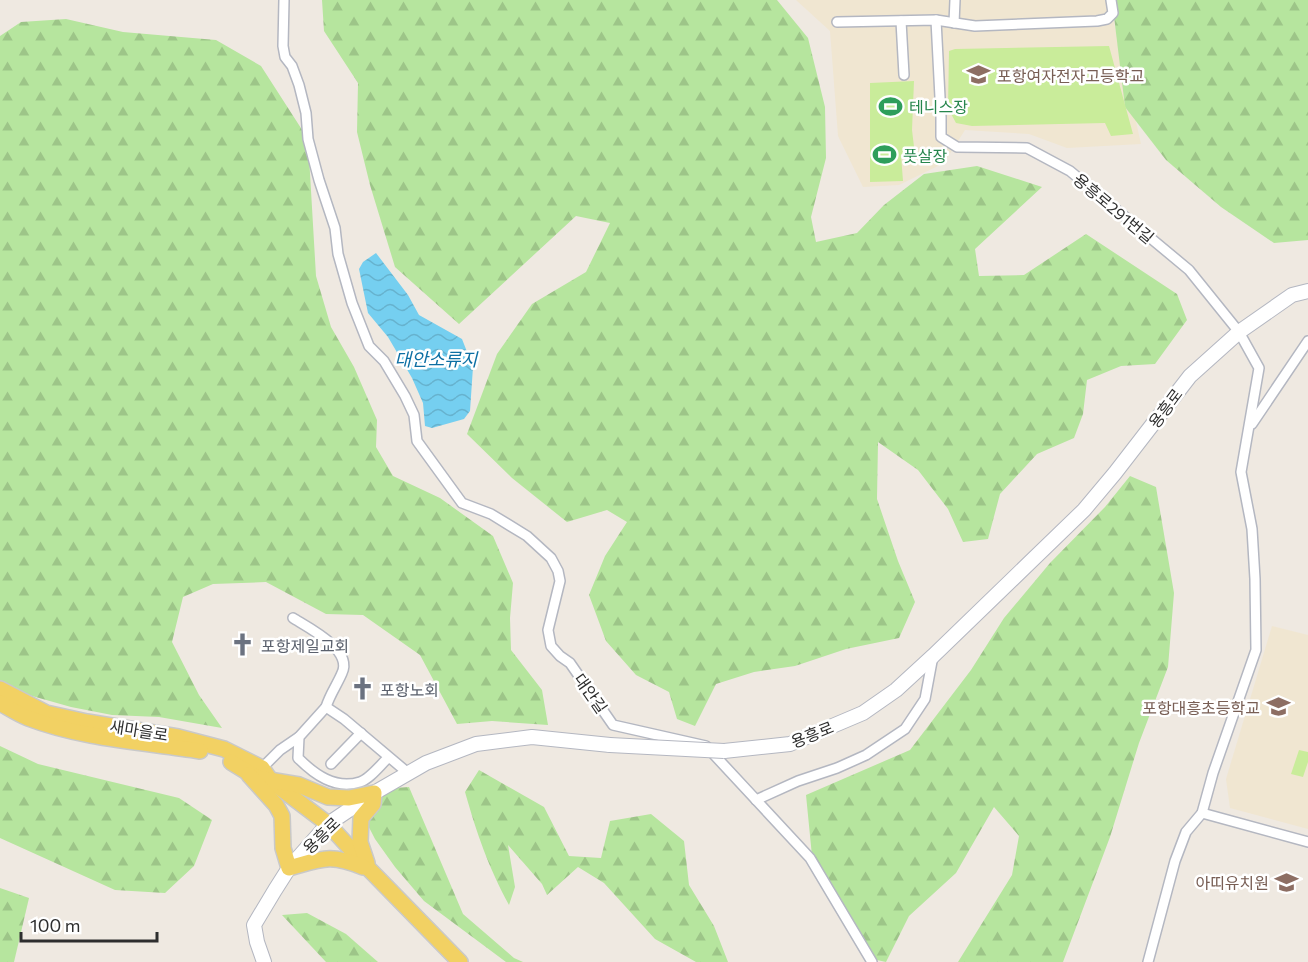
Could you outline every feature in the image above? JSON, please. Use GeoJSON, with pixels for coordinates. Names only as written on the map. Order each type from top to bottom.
{"type":"FeatureCollection","features":[{"type":"Feature","properties":{"kind":"main road","name":"용흥로"},"geometry":{"type":"LineString","coordinates":[[264,962],[254,924],[289,868],[328,824],[374,793],[426,763],[477,744],[531,737],[610,745],[724,751],[790,744],[863,713],[896,690],[1084,510],[1190,375],[1239,332],[1293,295],[1308,291]]}},
{"type":"Feature","properties":{"kind":"main road","name":"새마을로"},"geometry":{"type":"LineString","coordinates":[[0,689],[46,713],[178,737],[224,749],[262,768],[271,781],[328,824],[460,962]]}},
{"type":"Feature","properties":{"kind":"main road","name":"새마을로"},"geometry":{"type":"LineString","coordinates":[[0,703],[27,718],[70,730],[119,740],[204,752],[228,760],[257,778],[271,781]]}},
{"type":"Feature","properties":{"kind":"main road"},"geometry":{"type":"LineString","coordinates":[[247,772],[276,805],[282,816],[284,848],[289,868],[319,858],[333,858],[346,860],[369,869]]}},
{"type":"Feature","properties":{"kind":"main road"},"geometry":{"type":"LineString","coordinates":[[271,781],[299,785],[328,797],[349,798],[374,793],[373,804],[361,818],[360,830],[360,842],[369,869]]}},
{"type":"Feature","properties":{"kind":"street","name":"대안길"},"geometry":{"type":"LineString","coordinates":[[284,0],[283,46],[285,57],[292,66],[299,85],[306,114],[308,139],[335,228],[338,254],[349,293],[369,346],[384,361],[414,415],[417,441],[462,503],[491,514],[527,536],[551,558],[558,570],[560,581],[548,630],[551,646],[570,663],[613,725],[706,746],[810,858],[872,962]]}},
{"type":"Feature","properties":{"kind":"street"},"geometry":{"type":"LineString","coordinates":[[954,23],[955,0]]}},
{"type":"Feature","properties":{"kind":"street"},"geometry":{"type":"LineString","coordinates":[[837,22],[936,20],[975,26],[1097,21],[1107,19],[1113,13],[1111,0]]}},
{"type":"Feature","properties":{"kind":"street","name":"용흥로291번길"},"geometry":{"type":"LineString","coordinates":[[936,20],[940,137],[957,147],[1027,148],[1070,171],[1189,270],[1239,332],[1259,368],[1241,472],[1252,529],[1256,650],[1213,773],[1202,813]]}},
{"type":"Feature","properties":{"kind":"street"},"geometry":{"type":"LineString","coordinates":[[901,21],[904,75]]}},
{"type":"Feature","properties":{"kind":"street"},"geometry":{"type":"LineString","coordinates":[[1249,429],[1308,341]]}},
{"type":"Feature","properties":{"kind":"street"},"geometry":{"type":"LineString","coordinates":[[262,768],[280,750],[299,737],[326,707],[330,693],[344,671],[344,660],[333,645],[293,618]]}},
{"type":"Feature","properties":{"kind":"street"},"geometry":{"type":"LineString","coordinates":[[756,800],[866,755],[905,729],[925,699],[933,656]]}},
{"type":"Feature","properties":{"kind":"street"},"geometry":{"type":"LineString","coordinates":[[326,707],[408,773]]}},
{"type":"Feature","properties":{"kind":"street"},"geometry":{"type":"LineString","coordinates":[[331,764],[361,733]]}},
{"type":"Feature","properties":{"kind":"street"},"geometry":{"type":"LineString","coordinates":[[299,737],[298,758],[308,769],[324,779],[339,784],[362,782],[388,757]]}},
{"type":"Feature","properties":{"kind":"street"},"geometry":{"type":"LineString","coordinates":[[1148,962],[1175,861],[1186,832],[1202,813],[1308,842]]}},
{"type":"Feature","properties":{"kind":"shaded area","name":"포항여자전자고등학교"},"geometry":{"type":"Polygon","coordinates":[[[796,0],[1109,0],[1141,144],[1067,148],[1029,134],[965,130],[944,163],[899,185],[863,187],[838,136],[830,31],[796,0]]]}},
{"type":"Feature","properties":{"kind":"shaded area","name":"포항대흥초등학교"},"geometry":{"type":"Polygon","coordinates":[[[1272,626],[1308,635],[1308,829],[1230,808],[1226,779],[1272,626]]]}},
{"type":"Feature","properties":{"kind":"green space"},"geometry":{"type":"Polygon","coordinates":[[[322,0],[777,0],[808,38],[825,107],[826,158],[811,217],[816,242],[857,233],[884,205],[924,174],[977,166],[1042,187],[975,249],[979,276],[1024,275],[1086,234],[1177,294],[1187,320],[1155,364],[1121,366],[1087,380],[1083,414],[1074,438],[1037,454],[1000,494],[988,539],[963,542],[948,509],[918,470],[878,442],[877,499],[915,602],[899,638],[846,649],[795,666],[754,672],[716,684],[695,726],[677,719],[669,692],[636,675],[606,641],[589,595],[605,556],[627,522],[607,510],[567,522],[512,478],[467,434],[497,354],[532,304],[586,272],[610,223],[576,216],[459,324],[395,267],[370,185],[357,132],[358,83],[324,31],[322,0]]]}},
{"type":"Feature","properties":{"kind":"green space"},"geometry":{"type":"Polygon","coordinates":[[[1112,0],[1308,0],[1308,240],[1274,243],[1221,207],[1166,160],[1125,107],[1112,0]]]}},
{"type":"Feature","properties":{"kind":"green space"},"geometry":{"type":"Polygon","coordinates":[[[66,19],[123,32],[216,40],[261,66],[308,139],[316,276],[331,327],[354,367],[377,420],[376,447],[393,476],[440,498],[493,536],[513,583],[510,618],[511,650],[542,690],[548,725],[492,721],[457,724],[420,655],[363,615],[326,614],[266,582],[213,584],[183,597],[172,642],[199,695],[222,728],[159,717],[112,715],[71,707],[25,694],[0,680],[0,36],[21,22],[66,19]]]}},
{"type":"Feature","properties":{"kind":"green space"},"geometry":{"type":"Polygon","coordinates":[[[1109,46],[1133,134],[1111,136],[1105,123],[972,126],[956,123],[948,108],[949,51],[955,49],[1109,46]]]}},
{"type":"Feature","properties":{"kind":"green space"},"geometry":{"type":"Polygon","coordinates":[[[914,81],[912,130],[915,155],[901,155],[903,181],[870,182],[870,83],[914,81]]]}},
{"type":"Feature","properties":{"kind":"green space"},"geometry":{"type":"Polygon","coordinates":[[[1130,476],[1156,487],[1174,593],[1168,667],[1139,743],[1110,837],[1063,962],[958,962],[1012,875],[1019,836],[994,807],[956,873],[909,916],[886,962],[877,960],[812,856],[806,795],[910,750],[971,670],[1004,618],[1050,563],[1105,507],[1130,476]]]}},
{"type":"Feature","properties":{"kind":"green space"},"geometry":{"type":"Polygon","coordinates":[[[0,746],[38,764],[179,798],[212,820],[194,866],[165,893],[115,890],[0,838],[0,746]]]}},
{"type":"Feature","properties":{"kind":"green space"},"geometry":{"type":"Polygon","coordinates":[[[1299,750],[1308,752],[1308,762],[1303,777],[1291,774],[1299,750]]]}},
{"type":"Feature","properties":{"kind":"green space"},"geometry":{"type":"Polygon","coordinates":[[[479,770],[544,807],[569,856],[601,858],[610,821],[651,814],[684,841],[689,885],[714,926],[728,962],[696,962],[655,939],[604,883],[578,867],[547,895],[542,884],[508,845],[515,887],[509,905],[484,850],[465,792],[479,770]]]}},
{"type":"Feature","properties":{"kind":"green space"},"geometry":{"type":"Polygon","coordinates":[[[409,787],[463,914],[514,958],[523,962],[506,962],[424,901],[375,839],[358,806],[380,789],[409,787]]]}},
{"type":"Feature","properties":{"kind":"green space"},"geometry":{"type":"Polygon","coordinates":[[[0,888],[29,898],[14,962],[0,962],[0,888]]]}},
{"type":"Feature","properties":{"kind":"green space"},"geometry":{"type":"Polygon","coordinates":[[[307,913],[346,934],[378,962],[326,962],[282,915],[307,913]]]}},
{"type":"Feature","properties":{"kind":"water","name":"대안소류지"},"geometry":{"type":"Polygon","coordinates":[[[376,253],[408,295],[419,315],[462,339],[473,367],[470,411],[464,419],[432,428],[425,426],[423,403],[412,378],[388,337],[368,313],[359,269],[363,262],[376,253]]]}},
{"type":"Feature","properties":{"kind":"place","name":"포항여자전자고등학교"},"geometry":{"type":"Point","coordinates":[979,75]}},
{"type":"Feature","properties":{"kind":"place","name":"테니스장"},"geometry":{"type":"Point","coordinates":[891,106]}},
{"type":"Feature","properties":{"kind":"place","name":"풋살장"},"geometry":{"type":"Point","coordinates":[885,155]}},
{"type":"Feature","properties":{"kind":"place","name":"포항제일교회"},"geometry":{"type":"Point","coordinates":[243,645]}},
{"type":"Feature","properties":{"kind":"place","name":"포항노회"},"geometry":{"type":"Point","coordinates":[362,689]}},
{"type":"Feature","properties":{"kind":"place","name":"포항대흥초등학교"},"geometry":{"type":"Point","coordinates":[1278,707]}},
{"type":"Feature","properties":{"kind":"place","name":"아띠유치원"},"geometry":{"type":"Point","coordinates":[1287,882]}}]}
